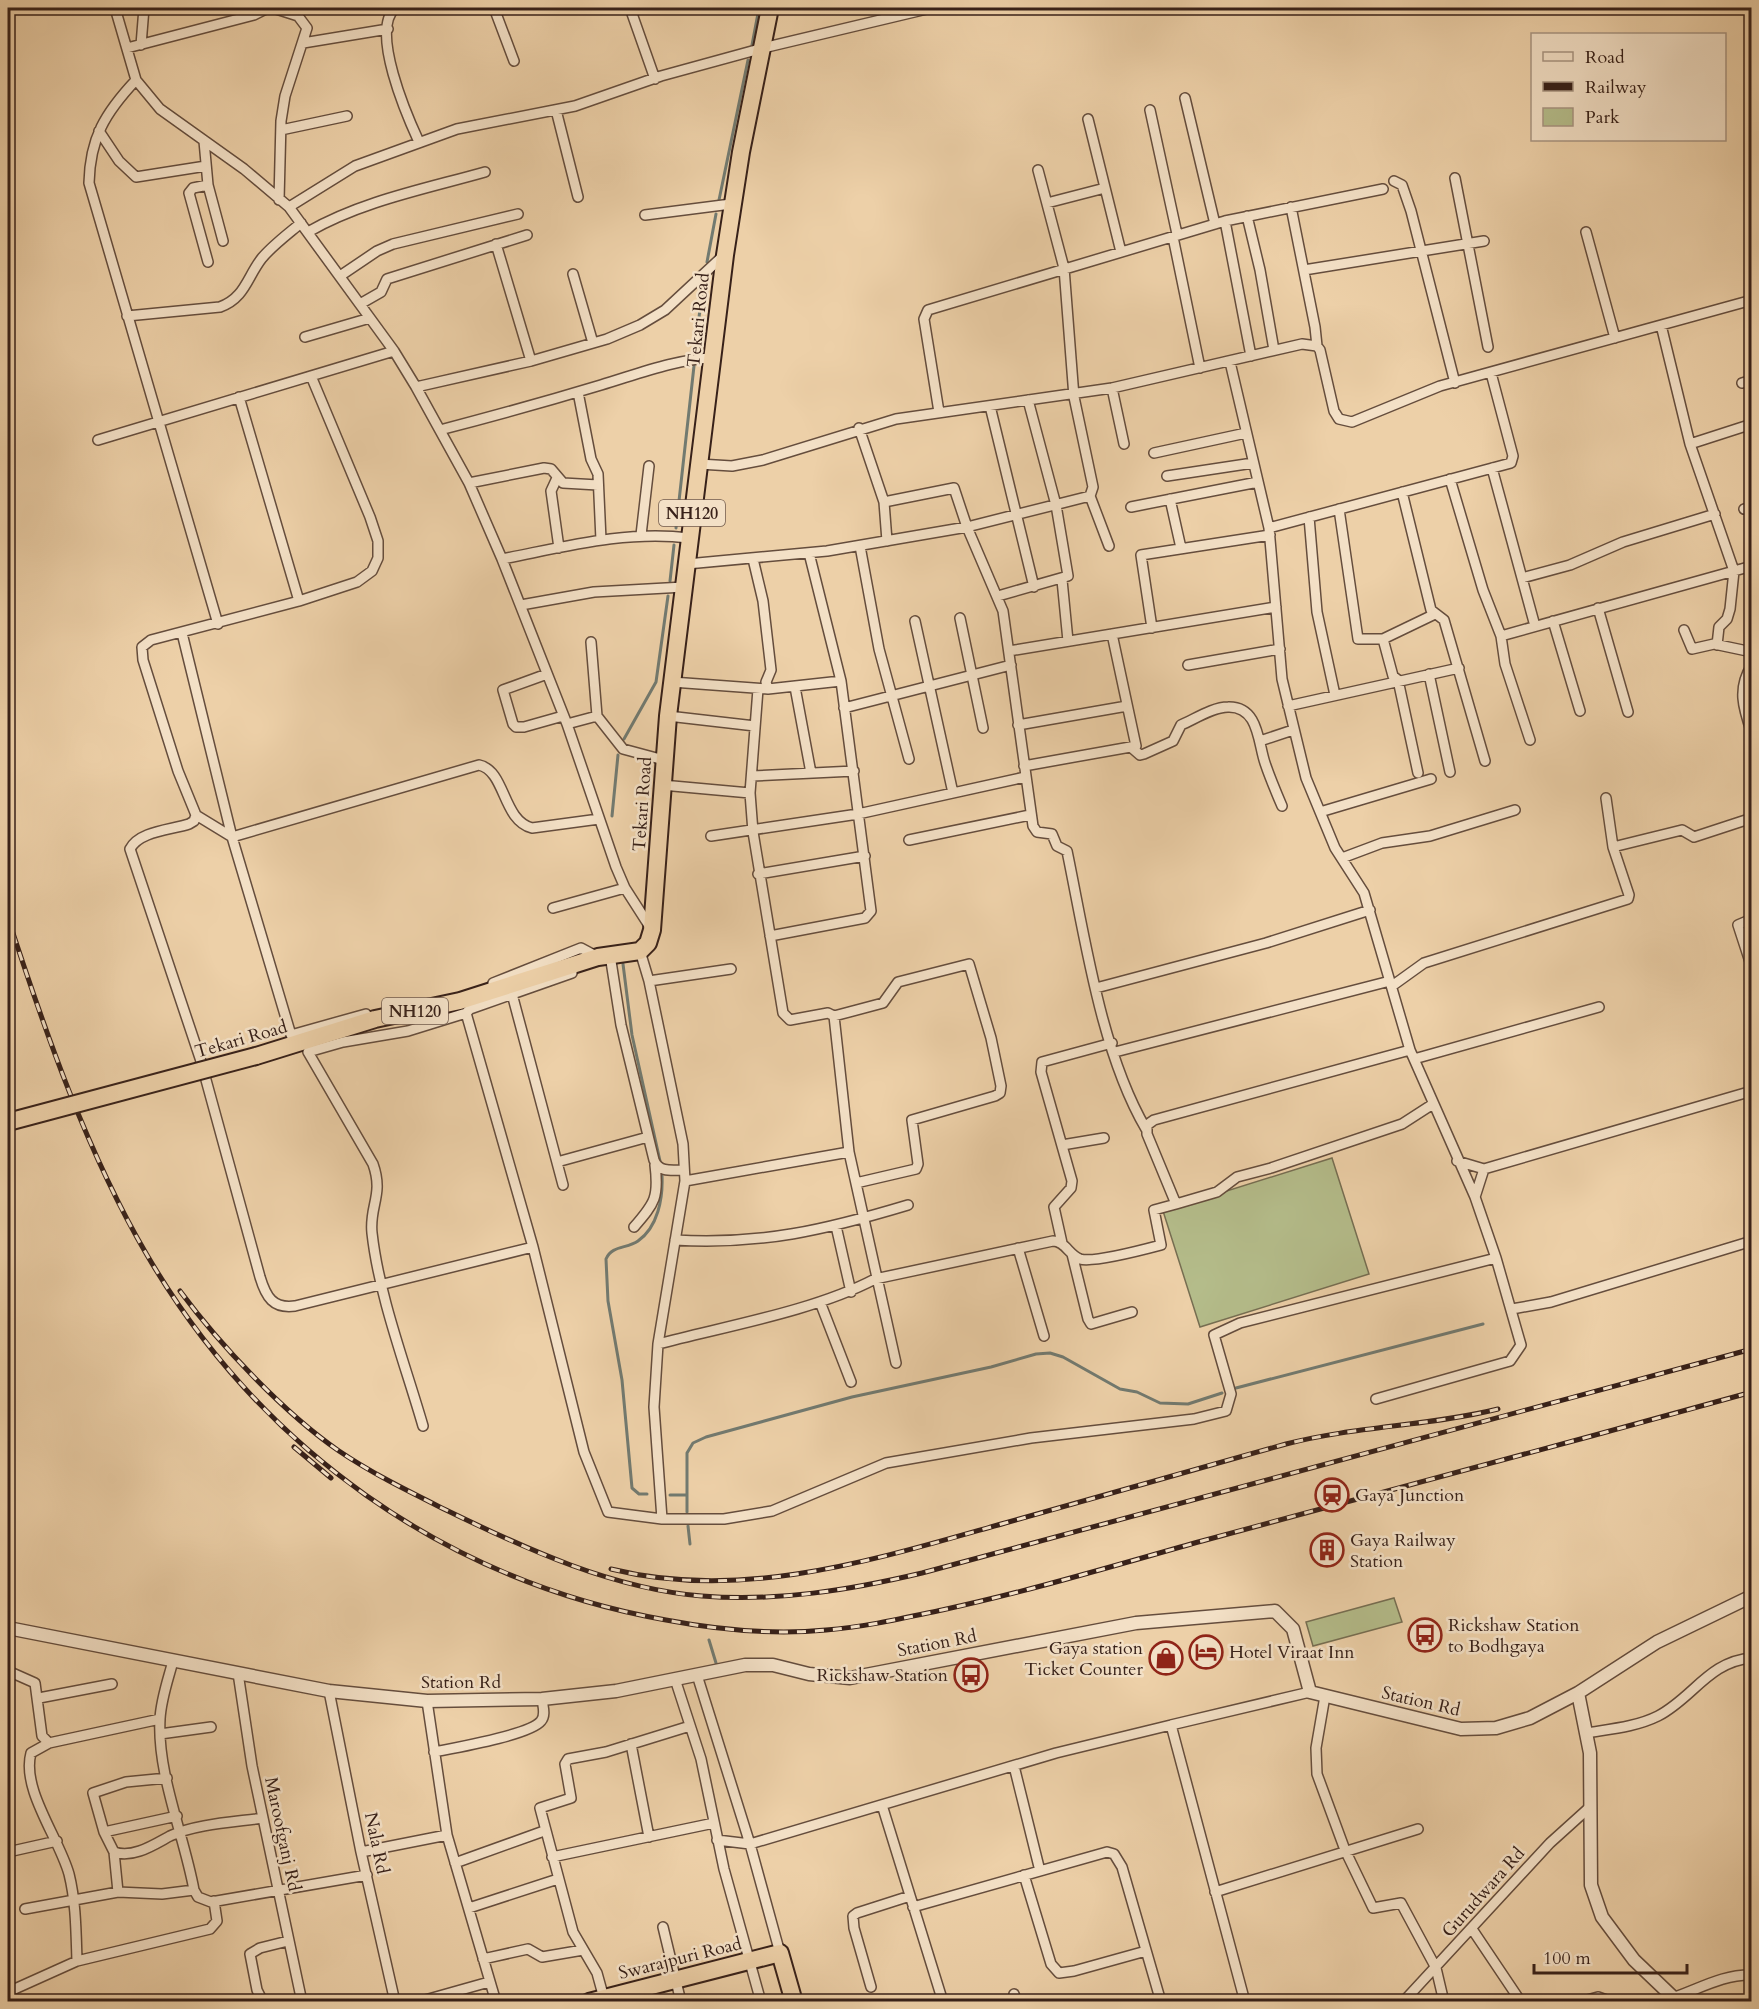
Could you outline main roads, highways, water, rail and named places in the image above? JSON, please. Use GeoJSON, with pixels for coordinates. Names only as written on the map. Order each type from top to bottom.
{"type":"FeatureCollection","features":[{"type":"Feature","properties":{"kind":"highway","name":"Tekari Road"},"geometry":{"type":"LineString","coordinates":[[8,1122],[224,1065],[375,1019],[449,1004],[573,964],[604,956],[640,951],[648,943],[652,930],[668,716],[689,538],[714,358],[724,255],[731,204],[770,8]]}},
{"type":"Feature","properties":{"kind":"highway","name":"Swarajpuri Road"},"geometry":{"type":"LineString","coordinates":[[600,2000],[780,1953],[794,2001]]}},
{"type":"Feature","properties":{"kind":"waterway"},"geometry":{"type":"LineString","coordinates":[[752,45],[759,8]]}},
{"type":"Feature","properties":{"kind":"waterway"},"geometry":{"type":"LineString","coordinates":[[719,200],[748,60]]}},
{"type":"Feature","properties":{"kind":"waterway"},"geometry":{"type":"LineString","coordinates":[[707,262],[716,214]]}},
{"type":"Feature","properties":{"kind":"waterway"},"geometry":{"type":"LineString","coordinates":[[695,353],[702,291]]}},
{"type":"Feature","properties":{"kind":"waterway"},"geometry":{"type":"LineString","coordinates":[[676,528],[694,366]]}},
{"type":"Feature","properties":{"kind":"waterway"},"geometry":{"type":"LineString","coordinates":[[670,581],[674,545]]}},
{"type":"Feature","properties":{"kind":"waterway"},"geometry":{"type":"LineString","coordinates":[[624,739],[656,682],[668,596]]}},
{"type":"Feature","properties":{"kind":"waterway"},"geometry":{"type":"LineString","coordinates":[[612,816],[618,755]]}},
{"type":"Feature","properties":{"kind":"waterway"},"geometry":{"type":"LineString","coordinates":[[623,964],[632,1035],[660,1161]]}},
{"type":"Feature","properties":{"kind":"waterway"},"geometry":{"type":"LineString","coordinates":[[647,1494],[639,1494],[632,1488],[622,1380],[608,1301],[606,1259],[612,1251],[638,1241],[650,1228],[658,1212],[662,1176]]}},
{"type":"Feature","properties":{"kind":"waterway"},"geometry":{"type":"LineString","coordinates":[[1236,1388],[1483,1324]]}},
{"type":"Feature","properties":{"kind":"waterway"},"geometry":{"type":"LineString","coordinates":[[687,1512],[687,1453],[693,1443],[706,1437],[852,1397],[991,1367],[1036,1354],[1050,1353],[1063,1357],[1120,1389],[1137,1392],[1160,1403],[1188,1404],[1222,1393]]}},
{"type":"Feature","properties":{"kind":"waterway"},"geometry":{"type":"LineString","coordinates":[[670,1495],[686,1495]]}},
{"type":"Feature","properties":{"kind":"waterway"},"geometry":{"type":"LineString","coordinates":[[688,1526],[690,1544]]}},
{"type":"Feature","properties":{"kind":"waterway"},"geometry":{"type":"LineString","coordinates":[[709,1640],[716,1663]]}},
{"type":"Feature","properties":{"kind":"railway"},"geometry":{"type":"LineString","coordinates":[[8,918],[69,1091],[125,1216],[147,1255],[193,1324],[245,1388],[303,1445],[366,1495],[434,1538],[508,1574],[585,1601],[666,1620],[746,1631],[786,1632],[841,1629],[884,1622],[975,1603],[1040,1586],[1752,1392]]}},
{"type":"Feature","properties":{"kind":"railway"},"geometry":{"type":"LineString","coordinates":[[180,1291],[233,1355],[275,1398],[339,1451],[378,1475],[476,1525],[571,1565],[636,1585],[702,1596],[786,1596],[868,1585],[922,1573],[1752,1349]]}},
{"type":"Feature","properties":{"kind":"railway"},"geometry":{"type":"LineString","coordinates":[[611,1569],[661,1578],[711,1581],[810,1572],[908,1550],[1286,1444],[1339,1433],[1446,1419],[1498,1409]]}},
{"type":"Feature","properties":{"kind":"railway"},"geometry":{"type":"LineString","coordinates":[[294,1447],[331,1478]]}},
{"type":"Feature","properties":{"kind":"place","name":"Gaya Junction"},"geometry":{"type":"Point","coordinates":[1332,1495]}},
{"type":"Feature","properties":{"kind":"place","name":"Gaya Railway Station"},"geometry":{"type":"Point","coordinates":[1327,1550]}},
{"type":"Feature","properties":{"kind":"place","name":"Rickshaw Station to Bodhgaya"},"geometry":{"type":"Point","coordinates":[1425,1635]}},
{"type":"Feature","properties":{"kind":"place","name":"Hotel Viraat Inn"},"geometry":{"type":"Point","coordinates":[1206,1652]}},
{"type":"Feature","properties":{"kind":"place","name":"Gaya station Ticket Counter"},"geometry":{"type":"Point","coordinates":[1166,1658]}},
{"type":"Feature","properties":{"kind":"place","name":"Rickshaw Station"},"geometry":{"type":"Point","coordinates":[971,1675]}}]}
